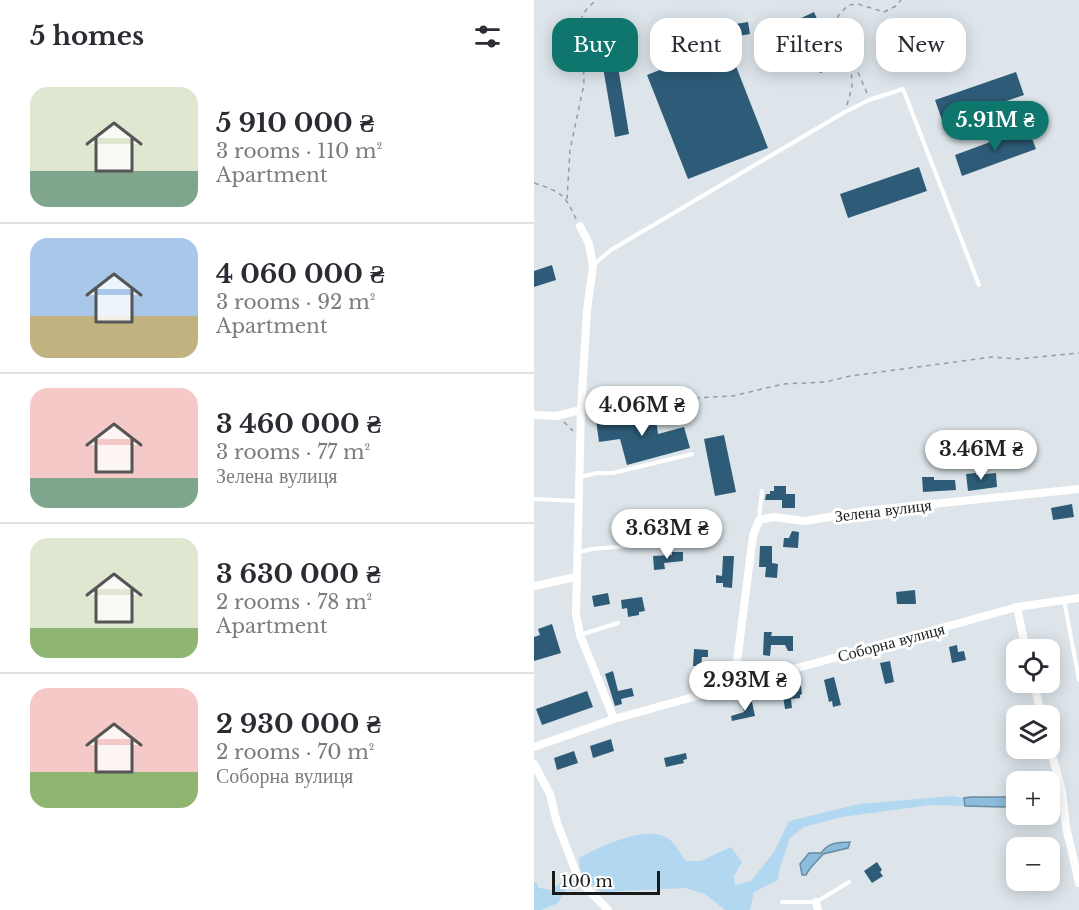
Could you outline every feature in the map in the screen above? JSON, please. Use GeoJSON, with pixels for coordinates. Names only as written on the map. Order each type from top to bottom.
{"type":"FeatureCollection","features":[{"type":"Feature","properties":{"kind":"street"},"geometry":{"type":"LineString","coordinates":[[580,226],[589,244],[592,266],[581,410],[576,614],[580,635],[614,719]]}},
{"type":"Feature","properties":{"kind":"street"},"geometry":{"type":"LineString","coordinates":[[534,415],[556,417],[581,410]]}},
{"type":"Feature","properties":{"kind":"street","name":"Зелена вулиця"},"geometry":{"type":"LineString","coordinates":[[759,520],[774,518],[805,521],[864,511],[1079,489]]}},
{"type":"Feature","properties":{"kind":"street"},"geometry":{"type":"LineString","coordinates":[[734,685],[753,536],[759,520]]}},
{"type":"Feature","properties":{"kind":"street"},"geometry":{"type":"LineString","coordinates":[[534,586],[576,577]]}},
{"type":"Feature","properties":{"kind":"street","name":"Соборна вулиця"},"geometry":{"type":"LineString","coordinates":[[534,747],[614,719],[1017,607],[1079,598]]}},
{"type":"Feature","properties":{"kind":"street"},"geometry":{"type":"LineString","coordinates":[[1017,607],[1024,639]]}},
{"type":"Feature","properties":{"kind":"street"},"geometry":{"type":"LineString","coordinates":[[1053,759],[1062,791],[1066,827],[1079,883]]}},
{"type":"Feature","properties":{"kind":"street"},"geometry":{"type":"LineString","coordinates":[[534,764],[550,794],[557,823],[579,880],[608,910]]}},
{"type":"Feature","properties":{"kind":"lane"},"geometry":{"type":"LineString","coordinates":[[592,266],[611,250],[843,113],[869,100],[903,89],[979,285]]}},
{"type":"Feature","properties":{"kind":"lane"},"geometry":{"type":"LineString","coordinates":[[580,478],[597,473],[613,473],[692,454]]}},
{"type":"Feature","properties":{"kind":"lane"},"geometry":{"type":"LineString","coordinates":[[759,520],[762,491]]}},
{"type":"Feature","properties":{"kind":"lane"},"geometry":{"type":"LineString","coordinates":[[534,499],[579,501]]}},
{"type":"Feature","properties":{"kind":"lane"},"geometry":{"type":"LineString","coordinates":[[577,553],[592,549],[650,544]]}},
{"type":"Feature","properties":{"kind":"lane"},"geometry":{"type":"LineString","coordinates":[[1064,600],[1079,680]]}},
{"type":"Feature","properties":{"kind":"lane"},"geometry":{"type":"LineString","coordinates":[[580,635],[618,623]]}},
{"type":"Feature","properties":{"kind":"lane"},"geometry":{"type":"LineString","coordinates":[[782,902],[817,906],[849,882]]}},
{"type":"Feature","properties":{"kind":"path"},"geometry":{"type":"LineString","coordinates":[[567,199],[570,150],[585,84],[582,17],[596,0]]}},
{"type":"Feature","properties":{"kind":"path"},"geometry":{"type":"LineString","coordinates":[[839,18],[840,12],[848,5],[853,4],[884,12],[896,6],[901,0]]}},
{"type":"Feature","properties":{"kind":"path"},"geometry":{"type":"LineString","coordinates":[[843,113],[852,87],[851,72]]}},
{"type":"Feature","properties":{"kind":"path"},"geometry":{"type":"LineString","coordinates":[[857,72],[869,100]]}},
{"type":"Feature","properties":{"kind":"path"},"geometry":{"type":"LineString","coordinates":[[534,183],[555,190],[567,199],[580,226]]}},
{"type":"Feature","properties":{"kind":"path"},"geometry":{"type":"LineString","coordinates":[[581,410],[592,407],[607,410],[629,408],[676,399],[733,396],[783,384],[826,382],[850,376],[992,357],[1018,359],[1079,353]]}},
{"type":"Feature","properties":{"kind":"path"},"geometry":{"type":"LineString","coordinates":[[556,417],[575,433],[580,444]]}},
{"type":"Feature","properties":{"kind":"shaded area"},"geometry":{"type":"Polygon","coordinates":[[[952,796],[964,798],[965,806],[931,805],[842,817],[804,827],[790,838],[778,880],[754,892],[750,910],[725,910],[705,894],[686,888],[601,892],[584,878],[580,870],[579,858],[599,848],[637,835],[660,835],[669,839],[686,861],[701,861],[731,847],[742,862],[734,876],[735,885],[751,881],[774,852],[789,821],[859,804],[952,796]]]}},
{"type":"Feature","properties":{"kind":"shaded area"},"geometry":{"type":"Polygon","coordinates":[[[1006,797],[1006,807],[965,806],[964,798],[1006,797]]]}},
{"type":"Feature","properties":{"kind":"shaded area"},"geometry":{"type":"Polygon","coordinates":[[[850,842],[848,848],[823,854],[806,875],[802,875],[800,864],[809,853],[821,853],[830,845],[850,842]]]}},
{"type":"Feature","properties":{"kind":"shaded area"},"geometry":{"type":"Polygon","coordinates":[[[573,873],[576,882],[569,884],[558,903],[542,910],[534,910],[534,882],[539,888],[552,890],[573,873]]]}},
{"type":"Feature","properties":{"kind":"building"},"geometry":{"type":"Polygon","coordinates":[[[814,12],[817,18],[801,18],[814,12]]]}},
{"type":"Feature","properties":{"kind":"building"},"geometry":{"type":"Polygon","coordinates":[[[748,22],[750,34],[742,35],[742,23],[748,22]]]}},
{"type":"Feature","properties":{"kind":"building"},"geometry":{"type":"Polygon","coordinates":[[[604,72],[619,72],[629,134],[615,137],[604,72]]]}},
{"type":"Feature","properties":{"kind":"building"},"geometry":{"type":"Polygon","coordinates":[[[655,72],[738,72],[768,148],[688,179],[647,75],[655,72]]]}},
{"type":"Feature","properties":{"kind":"building"},"geometry":{"type":"Polygon","coordinates":[[[1016,72],[1024,95],[943,123],[935,100],[1016,72]]]}},
{"type":"Feature","properties":{"kind":"building"},"geometry":{"type":"Polygon","coordinates":[[[1028,128],[1036,149],[962,176],[955,155],[1028,128]]]}},
{"type":"Feature","properties":{"kind":"building"},"geometry":{"type":"Polygon","coordinates":[[[919,167],[927,191],[848,218],[840,194],[919,167]]]}},
{"type":"Feature","properties":{"kind":"building"},"geometry":{"type":"Polygon","coordinates":[[[552,265],[556,280],[534,287],[534,271],[552,265]]]}},
{"type":"Feature","properties":{"kind":"building"},"geometry":{"type":"Polygon","coordinates":[[[655,412],[658,434],[684,427],[690,448],[627,465],[620,439],[599,442],[596,420],[655,412]]]}},
{"type":"Feature","properties":{"kind":"building"},"geometry":{"type":"Polygon","coordinates":[[[724,435],[736,492],[715,496],[704,439],[724,435]]]}},
{"type":"Feature","properties":{"kind":"building"},"geometry":{"type":"Polygon","coordinates":[[[976,473],[976,475],[996,473],[997,487],[968,491],[966,474],[976,473]]]}},
{"type":"Feature","properties":{"kind":"building"},"geometry":{"type":"Polygon","coordinates":[[[922,477],[934,477],[934,480],[955,480],[956,490],[923,492],[922,477]]]}},
{"type":"Feature","properties":{"kind":"building"},"geometry":{"type":"Polygon","coordinates":[[[774,486],[786,486],[786,494],[795,494],[795,508],[782,508],[782,500],[765,500],[766,494],[774,491],[774,486]]]}},
{"type":"Feature","properties":{"kind":"building"},"geometry":{"type":"Polygon","coordinates":[[[1072,504],[1074,517],[1053,520],[1051,508],[1072,504]]]}},
{"type":"Feature","properties":{"kind":"building"},"geometry":{"type":"Polygon","coordinates":[[[792,531],[799,532],[798,548],[783,547],[784,538],[789,538],[792,531]]]}},
{"type":"Feature","properties":{"kind":"building"},"geometry":{"type":"Polygon","coordinates":[[[760,546],[772,546],[772,563],[778,564],[777,578],[765,577],[766,567],[759,567],[760,546]]]}},
{"type":"Feature","properties":{"kind":"building"},"geometry":{"type":"Polygon","coordinates":[[[672,552],[683,552],[683,561],[664,563],[665,569],[654,570],[653,556],[672,555],[672,552]]]}},
{"type":"Feature","properties":{"kind":"building"},"geometry":{"type":"Polygon","coordinates":[[[723,556],[734,556],[732,588],[723,587],[723,583],[716,583],[716,575],[722,576],[723,556]]]}},
{"type":"Feature","properties":{"kind":"building"},"geometry":{"type":"Polygon","coordinates":[[[915,590],[916,604],[897,604],[896,592],[915,590]]]}},
{"type":"Feature","properties":{"kind":"building"},"geometry":{"type":"Polygon","coordinates":[[[608,593],[610,604],[594,607],[592,596],[608,593]]]}},
{"type":"Feature","properties":{"kind":"building"},"geometry":{"type":"Polygon","coordinates":[[[642,597],[645,611],[628,617],[627,608],[622,609],[621,600],[642,597]]]}},
{"type":"Feature","properties":{"kind":"building"},"geometry":{"type":"Polygon","coordinates":[[[552,624],[561,653],[534,661],[534,637],[540,635],[538,629],[552,624]]]}},
{"type":"Feature","properties":{"kind":"building"},"geometry":{"type":"Polygon","coordinates":[[[764,632],[772,632],[771,636],[793,636],[793,651],[788,651],[785,645],[771,645],[770,656],[763,655],[764,632]]]}},
{"type":"Feature","properties":{"kind":"building"},"geometry":{"type":"Polygon","coordinates":[[[957,645],[958,652],[964,651],[966,660],[952,663],[949,647],[957,645]]]}},
{"type":"Feature","properties":{"kind":"building"},"geometry":{"type":"Polygon","coordinates":[[[694,649],[708,650],[708,657],[702,657],[701,666],[693,666],[694,649]]]}},
{"type":"Feature","properties":{"kind":"building"},"geometry":{"type":"Polygon","coordinates":[[[890,661],[894,682],[885,684],[880,663],[890,661]]]}},
{"type":"Feature","properties":{"kind":"building"},"geometry":{"type":"Polygon","coordinates":[[[613,671],[618,691],[632,688],[634,696],[621,699],[622,704],[615,706],[605,674],[613,671]]]}},
{"type":"Feature","properties":{"kind":"building"},"geometry":{"type":"Polygon","coordinates":[[[834,677],[841,705],[833,707],[832,701],[829,702],[824,680],[834,677]]]}},
{"type":"Feature","properties":{"kind":"building"},"geometry":{"type":"Polygon","coordinates":[[[801,686],[800,698],[791,699],[792,708],[785,709],[782,689],[801,686]]]}},
{"type":"Feature","properties":{"kind":"building"},"geometry":{"type":"Polygon","coordinates":[[[587,691],[593,707],[542,725],[536,709],[587,691]]]}},
{"type":"Feature","properties":{"kind":"building"},"geometry":{"type":"Polygon","coordinates":[[[752,702],[755,716],[732,721],[731,716],[744,712],[742,704],[752,702]]]}},
{"type":"Feature","properties":{"kind":"building"},"geometry":{"type":"Polygon","coordinates":[[[611,739],[614,751],[593,758],[590,746],[611,739]]]}},
{"type":"Feature","properties":{"kind":"building"},"geometry":{"type":"Polygon","coordinates":[[[574,751],[578,763],[557,770],[554,758],[574,751]]]}},
{"type":"Feature","properties":{"kind":"building"},"geometry":{"type":"Polygon","coordinates":[[[686,753],[687,759],[683,760],[684,763],[666,767],[664,758],[686,753]]]}},
{"type":"Feature","properties":{"kind":"building"},"geometry":{"type":"Polygon","coordinates":[[[877,862],[883,876],[872,883],[864,871],[877,862]]]}}]}
